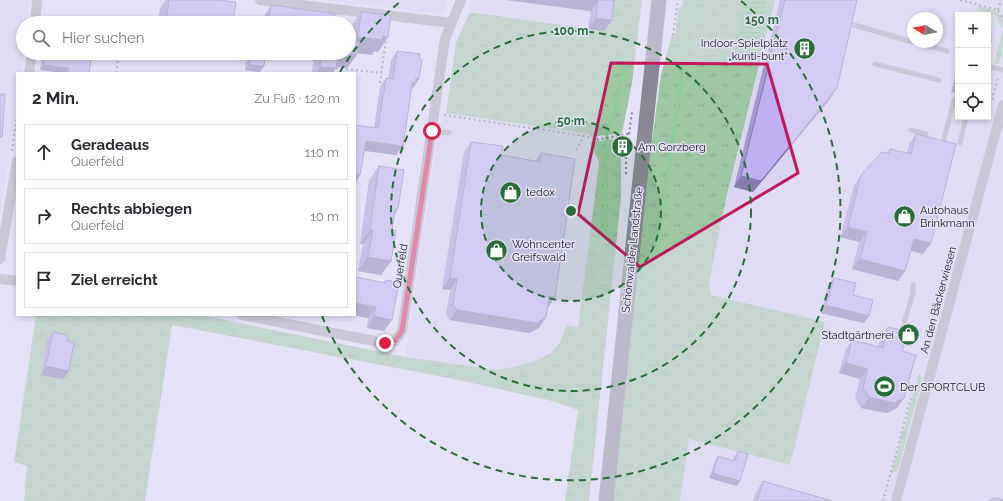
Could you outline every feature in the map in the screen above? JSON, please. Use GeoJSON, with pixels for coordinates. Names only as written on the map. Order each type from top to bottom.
{"type":"FeatureCollection","features":[{"type":"Feature","properties":{"kind":"main road","name":"Schönwalder Landstraße"},"geometry":{"type":"LineString","coordinates":[[606,501],[659,0]]}},
{"type":"Feature","properties":{"kind":"street"},"geometry":{"type":"LineString","coordinates":[[36,16],[38,0]]}},
{"type":"Feature","properties":{"kind":"street"},"geometry":{"type":"LineString","coordinates":[[260,0],[451,23]]}},
{"type":"Feature","properties":{"kind":"street","name":"Querfeld"},"geometry":{"type":"LineString","coordinates":[[247,316],[385,343],[395,341],[402,331],[445,39],[461,0]]}},
{"type":"Feature","properties":{"kind":"street"},"geometry":{"type":"LineString","coordinates":[[29,72],[31,60]]}},
{"type":"Feature","properties":{"kind":"street","name":"An den Bäckerwiesen"},"geometry":{"type":"LineString","coordinates":[[896,501],[1003,105]]}},
{"type":"Feature","properties":{"kind":"street"},"geometry":{"type":"LineString","coordinates":[[0,260],[16,166]]}},
{"type":"Feature","properties":{"kind":"street"},"geometry":{"type":"LineString","coordinates":[[0,279],[16,281]]}},
{"type":"Feature","properties":{"kind":"lane"},"geometry":{"type":"LineString","coordinates":[[854,25],[907,40]]}},
{"type":"Feature","properties":{"kind":"lane"},"geometry":{"type":"LineString","coordinates":[[936,48],[947,51]]}},
{"type":"Feature","properties":{"kind":"lane"},"geometry":{"type":"LineString","coordinates":[[875,64],[939,80]]}},
{"type":"Feature","properties":{"kind":"lane"},"geometry":{"type":"LineString","coordinates":[[991,67],[1003,70]]}},
{"type":"Feature","properties":{"kind":"lane"},"geometry":{"type":"LineString","coordinates":[[944,139],[955,100]]}},
{"type":"Feature","properties":{"kind":"lane"},"geometry":{"type":"LineString","coordinates":[[960,143],[965,120]]}},
{"type":"Feature","properties":{"kind":"lane"},"geometry":{"type":"LineString","coordinates":[[911,130],[926,134]]}},
{"type":"Feature","properties":{"kind":"lane"},"geometry":{"type":"LineString","coordinates":[[432,131],[449,133]]}},
{"type":"Feature","properties":{"kind":"lane"},"geometry":{"type":"LineString","coordinates":[[904,323],[913,293],[913,284]]}},
{"type":"Feature","properties":{"kind":"path"},"geometry":{"type":"LineString","coordinates":[[673,35],[678,0]]}},
{"type":"Feature","properties":{"kind":"path"},"geometry":{"type":"LineString","coordinates":[[960,0],[998,10]]}},
{"type":"Feature","properties":{"kind":"path"},"geometry":{"type":"LineString","coordinates":[[1001,0],[998,10],[1003,19]]}},
{"type":"Feature","properties":{"kind":"path"},"geometry":{"type":"LineString","coordinates":[[380,83],[389,16]]}},
{"type":"Feature","properties":{"kind":"path"},"geometry":{"type":"LineString","coordinates":[[116,72],[118,60]]}},
{"type":"Feature","properties":{"kind":"path"},"geometry":{"type":"LineString","coordinates":[[336,68],[382,73]]}},
{"type":"Feature","properties":{"kind":"path"},"geometry":{"type":"LineString","coordinates":[[443,115],[584,136],[596,140],[628,134]]}},
{"type":"Feature","properties":{"kind":"path"},"geometry":{"type":"LineString","coordinates":[[576,150],[584,136]]}},
{"type":"Feature","properties":{"kind":"highlighted area"},"geometry":{"type":"Polygon","coordinates":[[[611,63],[767,64],[798,173],[640,267],[578,214],[611,63]]]}},
{"type":"Feature","properties":{"kind":"shaded area"},"geometry":{"type":"Polygon","coordinates":[[[0,0],[30,0],[28,16],[16,16],[16,60],[22,60],[21,72],[16,72],[16,108],[0,213],[0,0]]]}},
{"type":"Feature","properties":{"kind":"shaded area"},"geometry":{"type":"Polygon","coordinates":[[[321,0],[447,0],[444,14],[321,0]]]}},
{"type":"Feature","properties":{"kind":"shaded area"},"geometry":{"type":"Polygon","coordinates":[[[471,0],[608,0],[604,31],[470,12],[471,0]]]}},
{"type":"Feature","properties":{"kind":"shaded area"},"geometry":{"type":"Polygon","coordinates":[[[745,0],[767,0],[755,58],[750,66],[740,63],[734,56],[745,0]]]}},
{"type":"Feature","properties":{"kind":"shaded area"},"geometry":{"type":"Polygon","coordinates":[[[775,0],[1003,0],[1003,501],[680,501],[711,295],[709,283],[726,199],[775,0]]]}},
{"type":"Feature","properties":{"kind":"shaded area"},"geometry":{"type":"Polygon","coordinates":[[[441,112],[589,134],[588,144],[595,151],[599,165],[578,327],[567,325],[559,344],[551,353],[537,360],[518,366],[497,370],[405,357],[441,112]]]}},
{"type":"Feature","properties":{"kind":"green space"},"geometry":{"type":"Polygon","coordinates":[[[608,0],[642,0],[632,83],[622,133],[590,137],[589,134],[446,113],[456,42],[470,12],[604,31],[608,0]]]}},
{"type":"Feature","properties":{"kind":"green space"},"geometry":{"type":"Polygon","coordinates":[[[683,0],[775,0],[726,199],[709,283],[711,295],[825,322],[790,465],[689,439],[680,501],[613,501],[649,163],[661,75],[672,35],[675,35],[679,7],[682,7],[683,0]]]}},
{"type":"Feature","properties":{"kind":"green space"},"geometry":{"type":"Polygon","coordinates":[[[978,6],[997,11],[1003,21],[1003,29],[995,15],[991,14],[991,12],[977,10],[978,6]]]}},
{"type":"Feature","properties":{"kind":"green space"},"geometry":{"type":"Polygon","coordinates":[[[1003,30],[1003,47],[999,64],[994,63],[1003,30]]]}},
{"type":"Feature","properties":{"kind":"green space"},"geometry":{"type":"Polygon","coordinates":[[[619,139],[621,141],[621,198],[589,501],[565,501],[578,410],[552,401],[454,379],[172,325],[145,501],[24,501],[27,466],[14,462],[36,316],[206,316],[405,357],[497,370],[518,366],[537,360],[551,353],[559,344],[567,325],[578,327],[599,165],[598,159],[589,142],[619,139]]]}},
{"type":"Feature","properties":{"kind":"green space"},"geometry":{"type":"Polygon","coordinates":[[[919,374],[922,378],[898,470],[891,474],[919,374]]]}},
{"type":"Feature","properties":{"kind":"building"},"geometry":{"type":"Polygon","coordinates":[[[169,0],[219,0],[236,2],[234,16],[167,16],[169,0]]]}},
{"type":"Feature","properties":{"kind":"building"},"geometry":{"type":"Polygon","coordinates":[[[598,0],[614,0],[612,20],[596,18],[598,0]]]}},
{"type":"Feature","properties":{"kind":"building","name":"Indoor-Spielplatz „kunti-bunt“"},"geometry":{"type":"Polygon","coordinates":[[[785,0],[857,0],[837,88],[761,181],[741,176],[785,0]]]}},
{"type":"Feature","properties":{"kind":"building"},"geometry":{"type":"Polygon","coordinates":[[[271,5],[336,14],[336,16],[269,16],[271,5]]]}},
{"type":"Feature","properties":{"kind":"building"},"geometry":{"type":"Polygon","coordinates":[[[361,12],[391,15],[388,37],[383,36],[382,40],[358,37],[361,12]]]}},
{"type":"Feature","properties":{"kind":"building"},"geometry":{"type":"Polygon","coordinates":[[[356,42],[359,42],[356,55],[356,42]]]}},
{"type":"Feature","properties":{"kind":"building"},"geometry":{"type":"Polygon","coordinates":[[[397,51],[420,54],[419,59],[422,60],[419,79],[416,78],[415,83],[412,83],[403,146],[366,141],[360,175],[356,174],[356,125],[378,128],[386,78],[393,79],[397,51]]]}},
{"type":"Feature","properties":{"kind":"building"},"geometry":{"type":"Polygon","coordinates":[[[44,60],[91,60],[89,72],[68,72],[69,68],[44,65],[44,60]]]}},
{"type":"Feature","properties":{"kind":"building"},"geometry":{"type":"Polygon","coordinates":[[[249,60],[265,60],[264,66],[249,65],[249,60]]]}},
{"type":"Feature","properties":{"kind":"building"},"geometry":{"type":"Polygon","coordinates":[[[321,60],[337,60],[336,68],[320,67],[321,60]]]}},
{"type":"Feature","properties":{"kind":"building"},"geometry":{"type":"Polygon","coordinates":[[[0,94],[5,94],[2,137],[0,137],[0,94]]]}},
{"type":"Feature","properties":{"kind":"building"},"geometry":{"type":"Polygon","coordinates":[[[916,134],[956,144],[931,243],[914,239],[905,271],[860,259],[867,232],[848,227],[861,175],[882,152],[889,153],[890,149],[911,154],[916,134]]]}},
{"type":"Feature","properties":{"kind":"building"},"geometry":{"type":"Polygon","coordinates":[[[471,142],[503,146],[501,155],[540,162],[541,153],[575,159],[555,297],[549,296],[546,317],[537,323],[457,310],[453,305],[457,279],[450,278],[471,142]]]}},
{"type":"Feature","properties":{"kind":"building"},"geometry":{"type":"Polygon","coordinates":[[[379,166],[404,170],[398,209],[395,209],[392,230],[396,231],[391,261],[368,257],[373,230],[370,230],[379,166]]]}},
{"type":"Feature","properties":{"kind":"building"},"geometry":{"type":"Polygon","coordinates":[[[356,277],[386,283],[386,280],[399,282],[392,320],[374,316],[376,307],[356,303],[356,277]]]}},
{"type":"Feature","properties":{"kind":"building"},"geometry":{"type":"Polygon","coordinates":[[[834,278],[856,283],[853,295],[873,300],[869,316],[826,305],[834,278]]]}},
{"type":"Feature","properties":{"kind":"building"},"geometry":{"type":"Polygon","coordinates":[[[888,327],[907,332],[902,351],[916,355],[904,398],[894,403],[869,397],[863,388],[868,369],[846,363],[852,340],[883,348],[888,327]]]}},
{"type":"Feature","properties":{"kind":"building"},"geometry":{"type":"Polygon","coordinates":[[[53,332],[68,335],[67,341],[74,343],[69,371],[46,366],[53,332]]]}},
{"type":"Feature","properties":{"kind":"building"},"geometry":{"type":"Polygon","coordinates":[[[738,451],[748,454],[740,481],[713,473],[718,456],[735,461],[738,451]]]}},
{"type":"Feature","properties":{"kind":"building"},"geometry":{"type":"Polygon","coordinates":[[[763,481],[832,501],[757,501],[763,481]]]}},
{"type":"Feature","properties":{"kind":"building"},"geometry":{"type":"Polygon","coordinates":[[[996,498],[1003,501],[988,501],[996,498]]]}},
{"type":"Feature","properties":{"kind":"waterway"},"geometry":{"type":"LineString","coordinates":[[636,405],[692,0]]}},
{"type":"Feature","properties":{"kind":"waterway"},"geometry":{"type":"LineString","coordinates":[[605,230],[607,133],[615,112],[630,33]]}},
{"type":"Feature","properties":{"kind":"waterway"},"geometry":{"type":"LineString","coordinates":[[159,316],[536,388],[587,403],[580,460]]}},
{"type":"Feature","properties":{"kind":"place","name":"Indoor-Spielplatz „kunti-bunt“"},"geometry":{"type":"Point","coordinates":[804,49]}},
{"type":"Feature","properties":{"kind":"place","name":"Am Gorzberg"},"geometry":{"type":"Point","coordinates":[623,147]}},
{"type":"Feature","properties":{"kind":"place","name":"tedox"},"geometry":{"type":"Point","coordinates":[511,192]}},
{"type":"Feature","properties":{"kind":"place","name":"Autohaus Brinkmann"},"geometry":{"type":"Point","coordinates":[904,216]}},
{"type":"Feature","properties":{"kind":"place","name":"Wohncenter Greifswald"},"geometry":{"type":"Point","coordinates":[497,250]}},
{"type":"Feature","properties":{"kind":"place","name":"Stadtgärtnerei"},"geometry":{"type":"Point","coordinates":[909,335]}},
{"type":"Feature","properties":{"kind":"place","name":"Der SPORTCLUB"},"geometry":{"type":"Point","coordinates":[885,387]}},
{"type":"Feature","properties":{"kind":"route"},"geometry":{"type":"LineString","coordinates":[[385,343],[395,341],[402,331],[432,131]]}}]}
